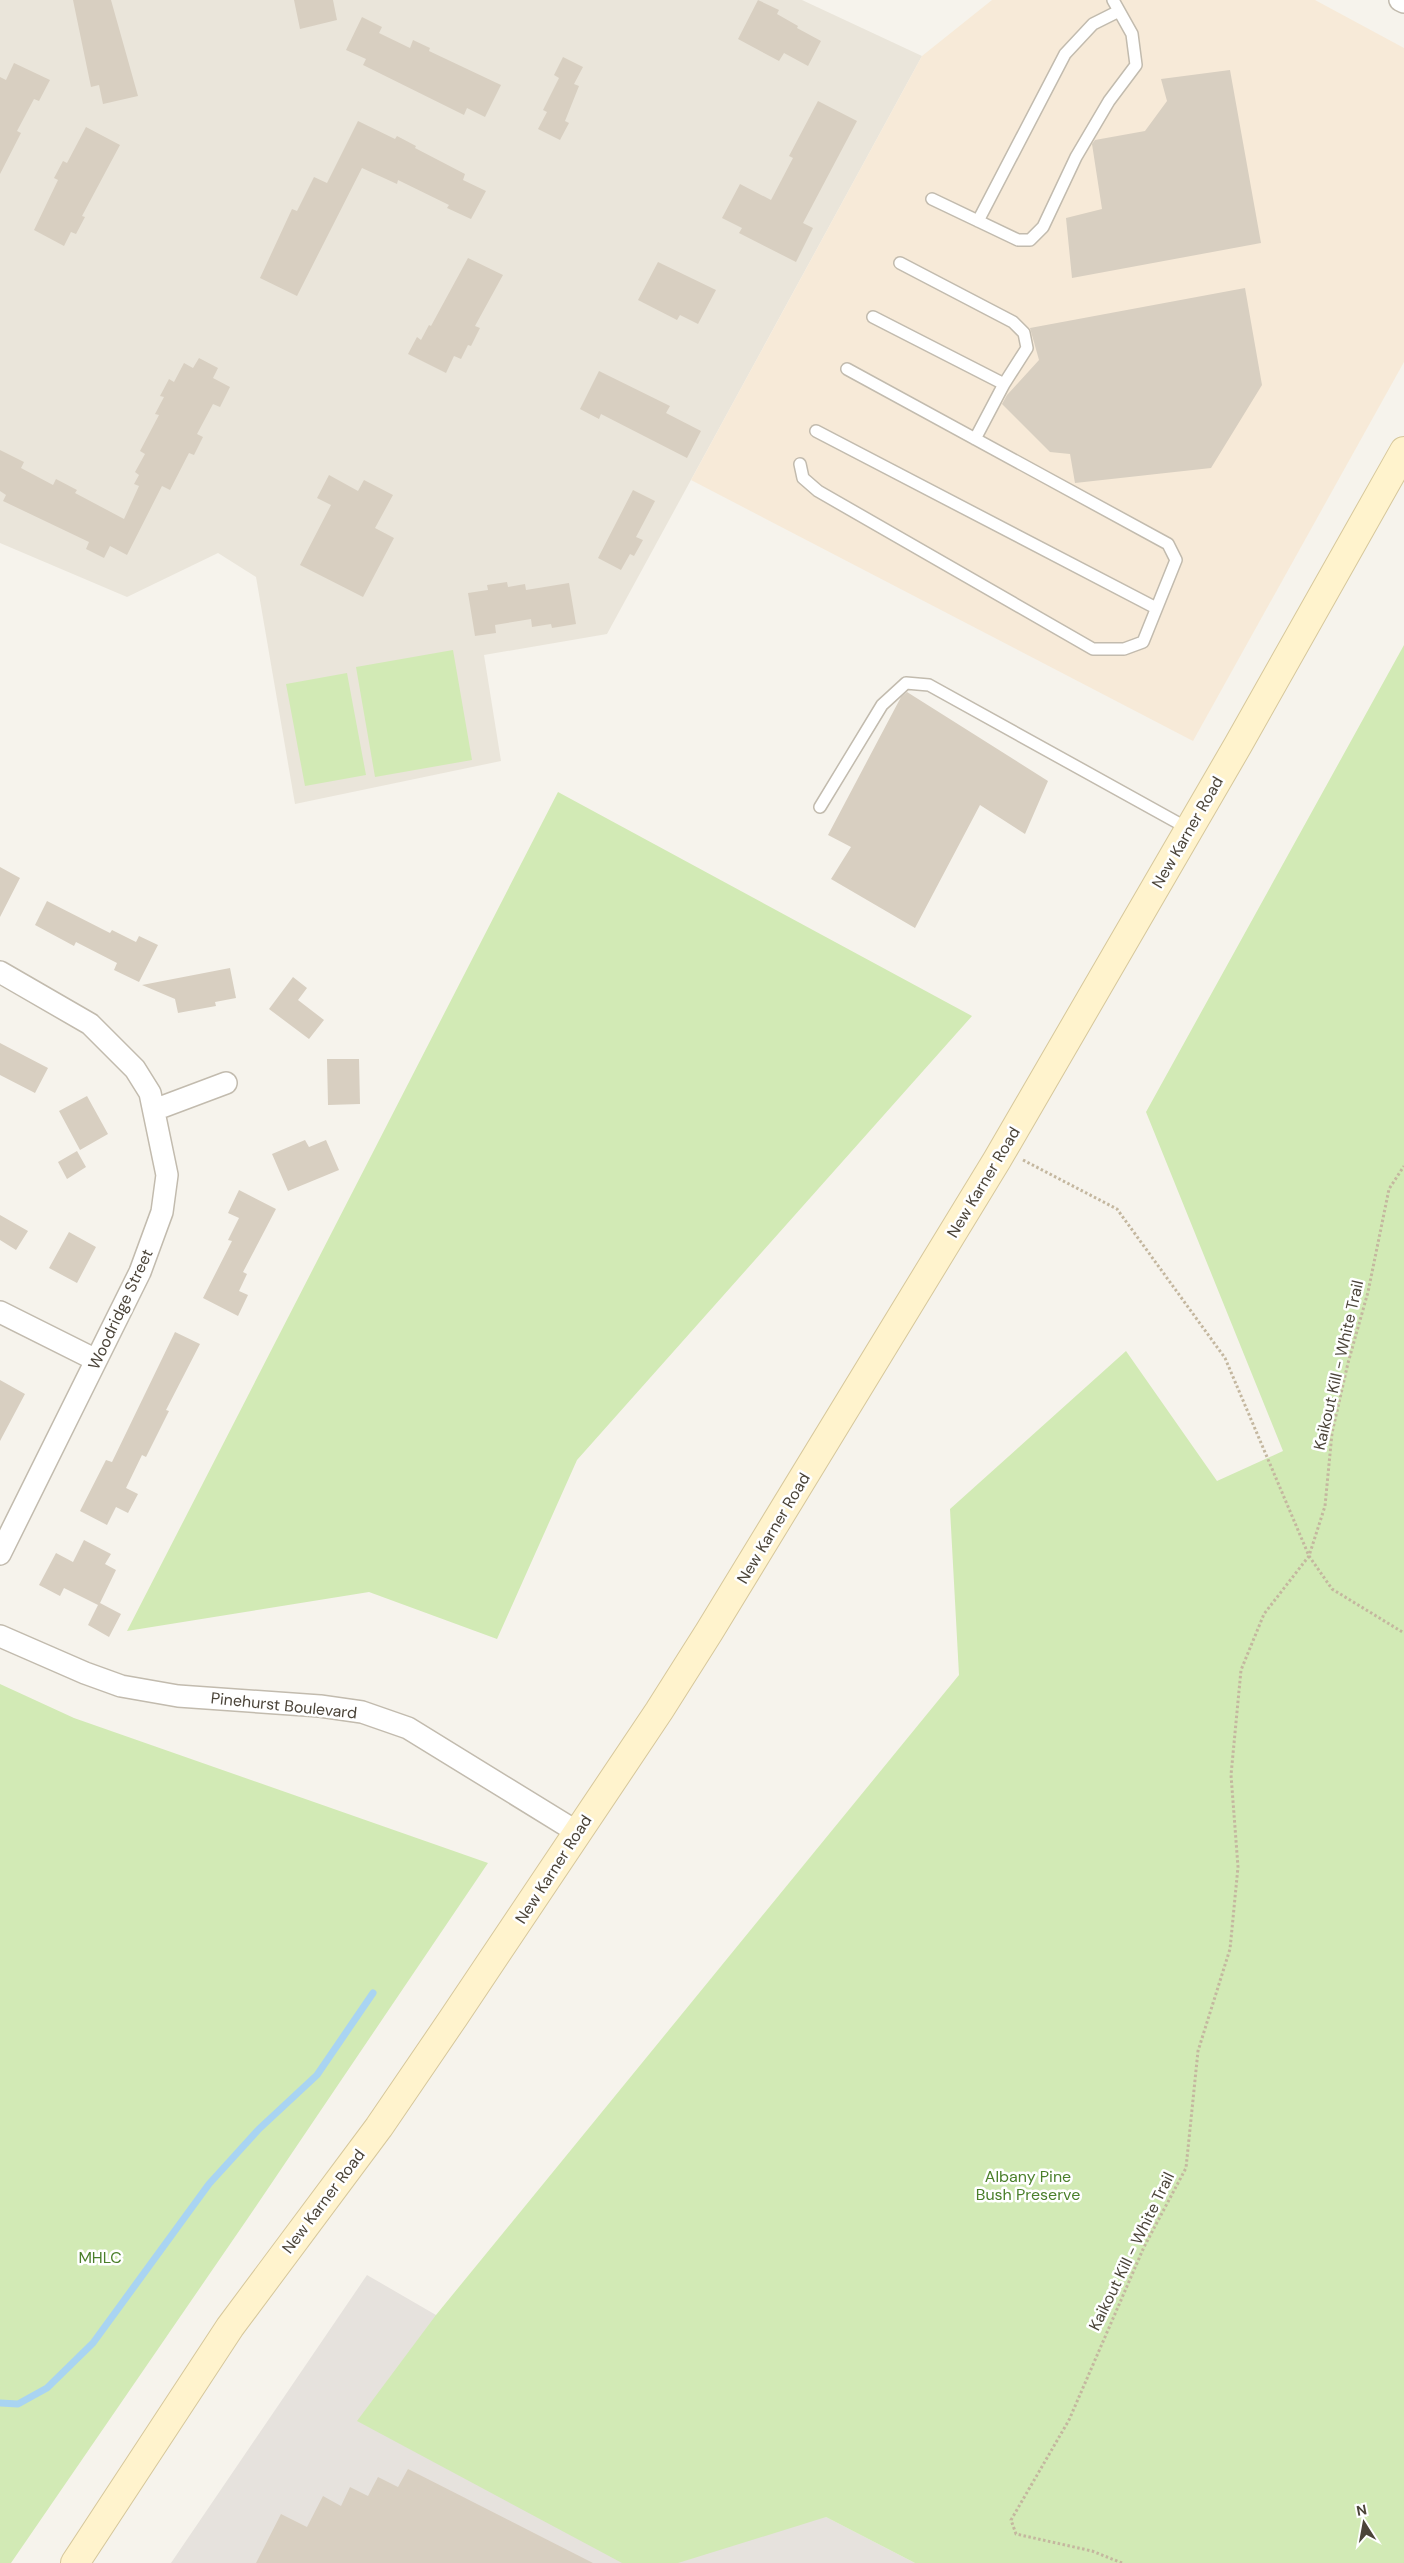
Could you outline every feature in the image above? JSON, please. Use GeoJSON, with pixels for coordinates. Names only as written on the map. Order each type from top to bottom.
{"type":"FeatureCollection","features":[{"type":"Feature","properties":{"kind":"main road","name":"New Karner Road"},"geometry":{"type":"LineString","coordinates":[[75,2563],[230,2327],[384,2119],[699,1648],[1003,1150],[1397,469],[1404,452]]}},
{"type":"Feature","properties":{"kind":"street"},"geometry":{"type":"LineString","coordinates":[[1400,0],[1404,2]]}},
{"type":"Feature","properties":{"kind":"street","name":"Woodridge Street"},"geometry":{"type":"LineString","coordinates":[[0,972],[90,1024],[135,1069],[150,1093],[167,1175],[162,1212],[140,1272],[0,1554]]}},
{"type":"Feature","properties":{"kind":"street"},"geometry":{"type":"LineString","coordinates":[[154,1110],[226,1083]]}},
{"type":"Feature","properties":{"kind":"street"},"geometry":{"type":"LineString","coordinates":[[0,1312],[96,1360]]}},
{"type":"Feature","properties":{"kind":"street","name":"Pinehurst Boulevard"},"geometry":{"type":"LineString","coordinates":[[0,1636],[85,1673],[121,1686],[178,1696],[320,1706],[371,1716],[408,1728],[577,1832]]}},
{"type":"Feature","properties":{"kind":"lane"},"geometry":{"type":"LineString","coordinates":[[932,200],[1018,240],[1030,240],[1044,227],[1076,157],[1109,101],[1136,65],[1132,34],[1113,0]]}},
{"type":"Feature","properties":{"kind":"lane"},"geometry":{"type":"LineString","coordinates":[[978,221],[1065,54],[1093,24],[1119,11]]}},
{"type":"Feature","properties":{"kind":"lane"},"geometry":{"type":"LineString","coordinates":[[900,263],[1013,322],[1024,332],[1027,348],[1004,384],[975,439]]}},
{"type":"Feature","properties":{"kind":"lane"},"geometry":{"type":"LineString","coordinates":[[873,317],[1004,384]]}},
{"type":"Feature","properties":{"kind":"lane"},"geometry":{"type":"LineString","coordinates":[[800,464],[803,478],[818,491],[1093,648],[1124,649],[1142,642],[1176,560],[1168,544],[847,369]]}},
{"type":"Feature","properties":{"kind":"lane"},"geometry":{"type":"LineString","coordinates":[[816,431],[1156,608]]}},
{"type":"Feature","properties":{"kind":"lane"},"geometry":{"type":"LineString","coordinates":[[820,807],[882,705],[906,683],[929,685],[1189,830]]}},
{"type":"Feature","properties":{"kind":"path"},"geometry":{"type":"LineString","coordinates":[[1003,1150],[1117,1209],[1225,1358],[1309,1556],[1332,1589],[1404,1633]]}},
{"type":"Feature","properties":{"kind":"path","name":"Kaikout Kill - White Trail"},"geometry":{"type":"LineString","coordinates":[[1122,2563],[1092,2550],[1016,2534],[1011,2520],[1069,2420],[1144,2247],[1186,2168],[1198,2051],[1230,1948],[1238,1867],[1232,1775],[1241,1670],[1264,1614],[1309,1556],[1325,1506],[1332,1433],[1368,1292],[1389,1189],[1404,1166]]}},
{"type":"Feature","properties":{"kind":"shaded area"},"geometry":{"type":"Polygon","coordinates":[[[0,0],[802,0],[922,56],[607,634],[484,655],[501,761],[295,804],[256,577],[218,553],[127,597],[0,543],[0,0]]]}},
{"type":"Feature","properties":{"kind":"shaded area"},"geometry":{"type":"Polygon","coordinates":[[[992,0],[1315,0],[1404,48],[1404,362],[1193,741],[691,480],[922,56],[992,0]]]}},
{"type":"Feature","properties":{"kind":"shaded area"},"geometry":{"type":"Polygon","coordinates":[[[367,2275],[436,2315],[915,2563],[171,2563],[367,2275]]]}},
{"type":"Feature","properties":{"kind":"green space","name":"Albany Pine Bush Preserve"},"geometry":{"type":"Polygon","coordinates":[[[1404,645],[1404,2563],[915,2563],[826,2517],[678,2563],[622,2563],[357,2421],[436,2315],[959,1675],[950,1509],[1126,1351],[1217,1481],[1283,1451],[1146,1112],[1404,645]]]}},
{"type":"Feature","properties":{"kind":"green space"},"geometry":{"type":"Polygon","coordinates":[[[453,650],[472,760],[375,777],[356,667],[453,650]]]}},
{"type":"Feature","properties":{"kind":"green space"},"geometry":{"type":"Polygon","coordinates":[[[347,673],[366,775],[305,786],[286,684],[347,673]]]}},
{"type":"Feature","properties":{"kind":"green space"},"geometry":{"type":"Polygon","coordinates":[[[558,792],[972,1016],[577,1460],[497,1639],[369,1592],[127,1631],[558,792]]]}},
{"type":"Feature","properties":{"kind":"green space","name":"MHLC"},"geometry":{"type":"Polygon","coordinates":[[[0,1684],[74,1718],[488,1863],[248,2218],[11,2563],[0,2563],[0,1684]]]}},
{"type":"Feature","properties":{"kind":"building"},"geometry":{"type":"Polygon","coordinates":[[[73,0],[111,0],[138,96],[103,104],[99,85],[91,87],[73,0]]]}},
{"type":"Feature","properties":{"kind":"building"},"geometry":{"type":"Polygon","coordinates":[[[294,0],[333,0],[337,20],[300,29],[294,0]]]}},
{"type":"Feature","properties":{"kind":"building"},"geometry":{"type":"Polygon","coordinates":[[[758,0],[779,10],[777,14],[821,41],[808,66],[784,53],[779,61],[738,39],[758,0]]]}},
{"type":"Feature","properties":{"kind":"building"},"geometry":{"type":"Polygon","coordinates":[[[362,17],[382,27],[379,33],[410,48],[413,40],[430,48],[429,51],[501,85],[485,117],[467,108],[464,115],[363,65],[366,59],[346,50],[362,17]]]}},
{"type":"Feature","properties":{"kind":"building"},"geometry":{"type":"Polygon","coordinates":[[[563,57],[583,67],[574,84],[579,86],[565,121],[569,123],[560,140],[538,129],[547,112],[543,110],[559,78],[554,75],[563,57]]]}},
{"type":"Feature","properties":{"kind":"building"},"geometry":{"type":"Polygon","coordinates":[[[14,63],[50,80],[39,101],[34,99],[17,131],[21,133],[0,174],[0,77],[6,80],[14,63]]]}},
{"type":"Feature","properties":{"kind":"building"},"geometry":{"type":"Polygon","coordinates":[[[1230,70],[1261,243],[1072,278],[1066,218],[1102,209],[1092,144],[1095,140],[1145,131],[1167,101],[1161,79],[1230,70]]]}},
{"type":"Feature","properties":{"kind":"building"},"geometry":{"type":"Polygon","coordinates":[[[818,101],[857,121],[803,223],[813,228],[796,262],[739,233],[742,228],[722,218],[740,184],[771,200],[793,158],[789,156],[818,101]]]}},
{"type":"Feature","properties":{"kind":"building"},"geometry":{"type":"Polygon","coordinates":[[[358,121],[395,139],[397,136],[416,146],[415,148],[465,174],[463,180],[486,191],[471,219],[447,208],[449,205],[398,180],[397,184],[362,168],[297,296],[260,278],[292,209],[297,211],[314,177],[327,183],[358,121]]]}},
{"type":"Feature","properties":{"kind":"building"},"geometry":{"type":"Polygon","coordinates":[[[86,127],[120,145],[82,216],[85,217],[76,234],[71,232],[64,246],[34,230],[58,180],[54,178],[63,161],[67,163],[86,127]]]}},
{"type":"Feature","properties":{"kind":"building"},"geometry":{"type":"Polygon","coordinates":[[[468,258],[503,275],[475,326],[480,328],[471,346],[468,345],[461,359],[454,356],[446,373],[408,354],[417,337],[421,340],[429,325],[431,326],[468,258]]]}},
{"type":"Feature","properties":{"kind":"building"},"geometry":{"type":"Polygon","coordinates":[[[658,262],[716,290],[698,324],[680,315],[677,320],[638,300],[658,262]]]}},
{"type":"Feature","properties":{"kind":"building"},"geometry":{"type":"Polygon","coordinates":[[[1245,288],[1262,385],[1211,468],[1075,483],[1070,454],[1050,452],[1002,404],[1007,395],[1039,360],[1030,328],[1245,288]]]}},
{"type":"Feature","properties":{"kind":"building"},"geometry":{"type":"Polygon","coordinates":[[[199,358],[218,368],[213,378],[230,387],[220,407],[213,404],[197,434],[203,437],[194,455],[189,453],[170,490],[162,486],[127,555],[110,546],[104,558],[86,549],[89,542],[3,501],[6,495],[0,491],[0,450],[24,462],[21,468],[53,485],[56,479],[77,490],[75,493],[124,519],[139,486],[134,484],[139,475],[135,472],[145,454],[140,451],[159,415],[155,414],[164,397],[160,396],[169,379],[174,382],[184,363],[193,368],[199,358]]]}},
{"type":"Feature","properties":{"kind":"building"},"geometry":{"type":"Polygon","coordinates":[[[599,371],[670,406],[666,413],[701,431],[687,458],[601,414],[599,419],[580,409],[599,371]]]}},
{"type":"Feature","properties":{"kind":"building"},"geometry":{"type":"Polygon","coordinates":[[[329,475],[358,491],[364,480],[393,495],[375,528],[394,538],[363,597],[300,565],[331,505],[317,498],[329,475]]]}},
{"type":"Feature","properties":{"kind":"building"},"geometry":{"type":"Polygon","coordinates":[[[633,490],[655,501],[636,537],[643,540],[634,556],[630,554],[621,570],[598,558],[633,490]]]}},
{"type":"Feature","properties":{"kind":"building"},"geometry":{"type":"Polygon","coordinates":[[[507,582],[508,587],[525,584],[526,590],[569,583],[576,624],[552,628],[551,624],[532,627],[531,619],[495,625],[496,633],[475,636],[468,593],[488,590],[487,585],[507,582]]]}},
{"type":"Feature","properties":{"kind":"building"},"geometry":{"type":"Polygon","coordinates":[[[907,692],[1048,781],[1025,834],[980,805],[915,928],[831,879],[851,847],[828,835],[901,697],[907,692]]]}},
{"type":"Feature","properties":{"kind":"building"},"geometry":{"type":"Polygon","coordinates":[[[0,867],[20,878],[0,917],[0,867]]]}},
{"type":"Feature","properties":{"kind":"building"},"geometry":{"type":"Polygon","coordinates":[[[47,901],[110,933],[112,930],[136,942],[139,936],[158,945],[139,982],[114,970],[117,963],[76,942],[74,946],[35,925],[47,901]]]}},
{"type":"Feature","properties":{"kind":"building"},"geometry":{"type":"Polygon","coordinates":[[[230,968],[236,998],[215,1002],[216,1006],[178,1013],[175,999],[142,985],[230,968]]]}},
{"type":"Feature","properties":{"kind":"building"},"geometry":{"type":"Polygon","coordinates":[[[293,977],[307,988],[298,1000],[324,1020],[309,1039],[269,1009],[293,977]]]}},
{"type":"Feature","properties":{"kind":"building"},"geometry":{"type":"Polygon","coordinates":[[[0,1043],[48,1068],[35,1093],[0,1075],[0,1043]]]}},
{"type":"Feature","properties":{"kind":"building"},"geometry":{"type":"Polygon","coordinates":[[[327,1059],[359,1059],[360,1104],[328,1105],[327,1059]]]}},
{"type":"Feature","properties":{"kind":"building"},"geometry":{"type":"Polygon","coordinates":[[[87,1096],[108,1134],[80,1150],[59,1111],[87,1096]]]}},
{"type":"Feature","properties":{"kind":"building"},"geometry":{"type":"Polygon","coordinates":[[[305,1140],[309,1147],[326,1140],[339,1170],[288,1191],[272,1154],[305,1140]]]}},
{"type":"Feature","properties":{"kind":"building"},"geometry":{"type":"Polygon","coordinates":[[[77,1151],[86,1167],[67,1179],[58,1162],[77,1151]]]}},
{"type":"Feature","properties":{"kind":"building"},"geometry":{"type":"Polygon","coordinates":[[[239,1190],[276,1209],[243,1272],[247,1274],[239,1291],[248,1295],[238,1316],[203,1298],[232,1241],[228,1240],[239,1218],[228,1213],[239,1190]]]}},
{"type":"Feature","properties":{"kind":"building"},"geometry":{"type":"Polygon","coordinates":[[[0,1215],[28,1231],[16,1250],[0,1240],[0,1215]]]}},
{"type":"Feature","properties":{"kind":"building"},"geometry":{"type":"Polygon","coordinates":[[[69,1232],[96,1247],[77,1283],[49,1268],[69,1232]]]}},
{"type":"Feature","properties":{"kind":"building"},"geometry":{"type":"Polygon","coordinates":[[[175,1332],[200,1344],[166,1410],[169,1411],[146,1457],[142,1455],[126,1488],[138,1494],[128,1513],[116,1507],[107,1525],[80,1511],[106,1460],[112,1462],[175,1332]]]}},
{"type":"Feature","properties":{"kind":"building"},"geometry":{"type":"Polygon","coordinates":[[[0,1380],[25,1394],[0,1441],[0,1380]]]}},
{"type":"Feature","properties":{"kind":"building"},"geometry":{"type":"Polygon","coordinates":[[[84,1540],[111,1554],[105,1564],[116,1570],[100,1603],[121,1614],[109,1637],[88,1625],[98,1605],[64,1588],[60,1596],[39,1585],[56,1553],[73,1562],[84,1540]]]}},
{"type":"Feature","properties":{"kind":"building"},"geometry":{"type":"Polygon","coordinates":[[[408,2469],[593,2563],[256,2563],[281,2514],[307,2527],[323,2496],[341,2506],[350,2487],[368,2496],[378,2477],[398,2487],[408,2469]]]}},
{"type":"Feature","properties":{"kind":"waterway"},"geometry":{"type":"LineString","coordinates":[[0,2403],[18,2404],[47,2388],[93,2343],[209,2184],[259,2129],[317,2075],[373,1993]]}}]}
